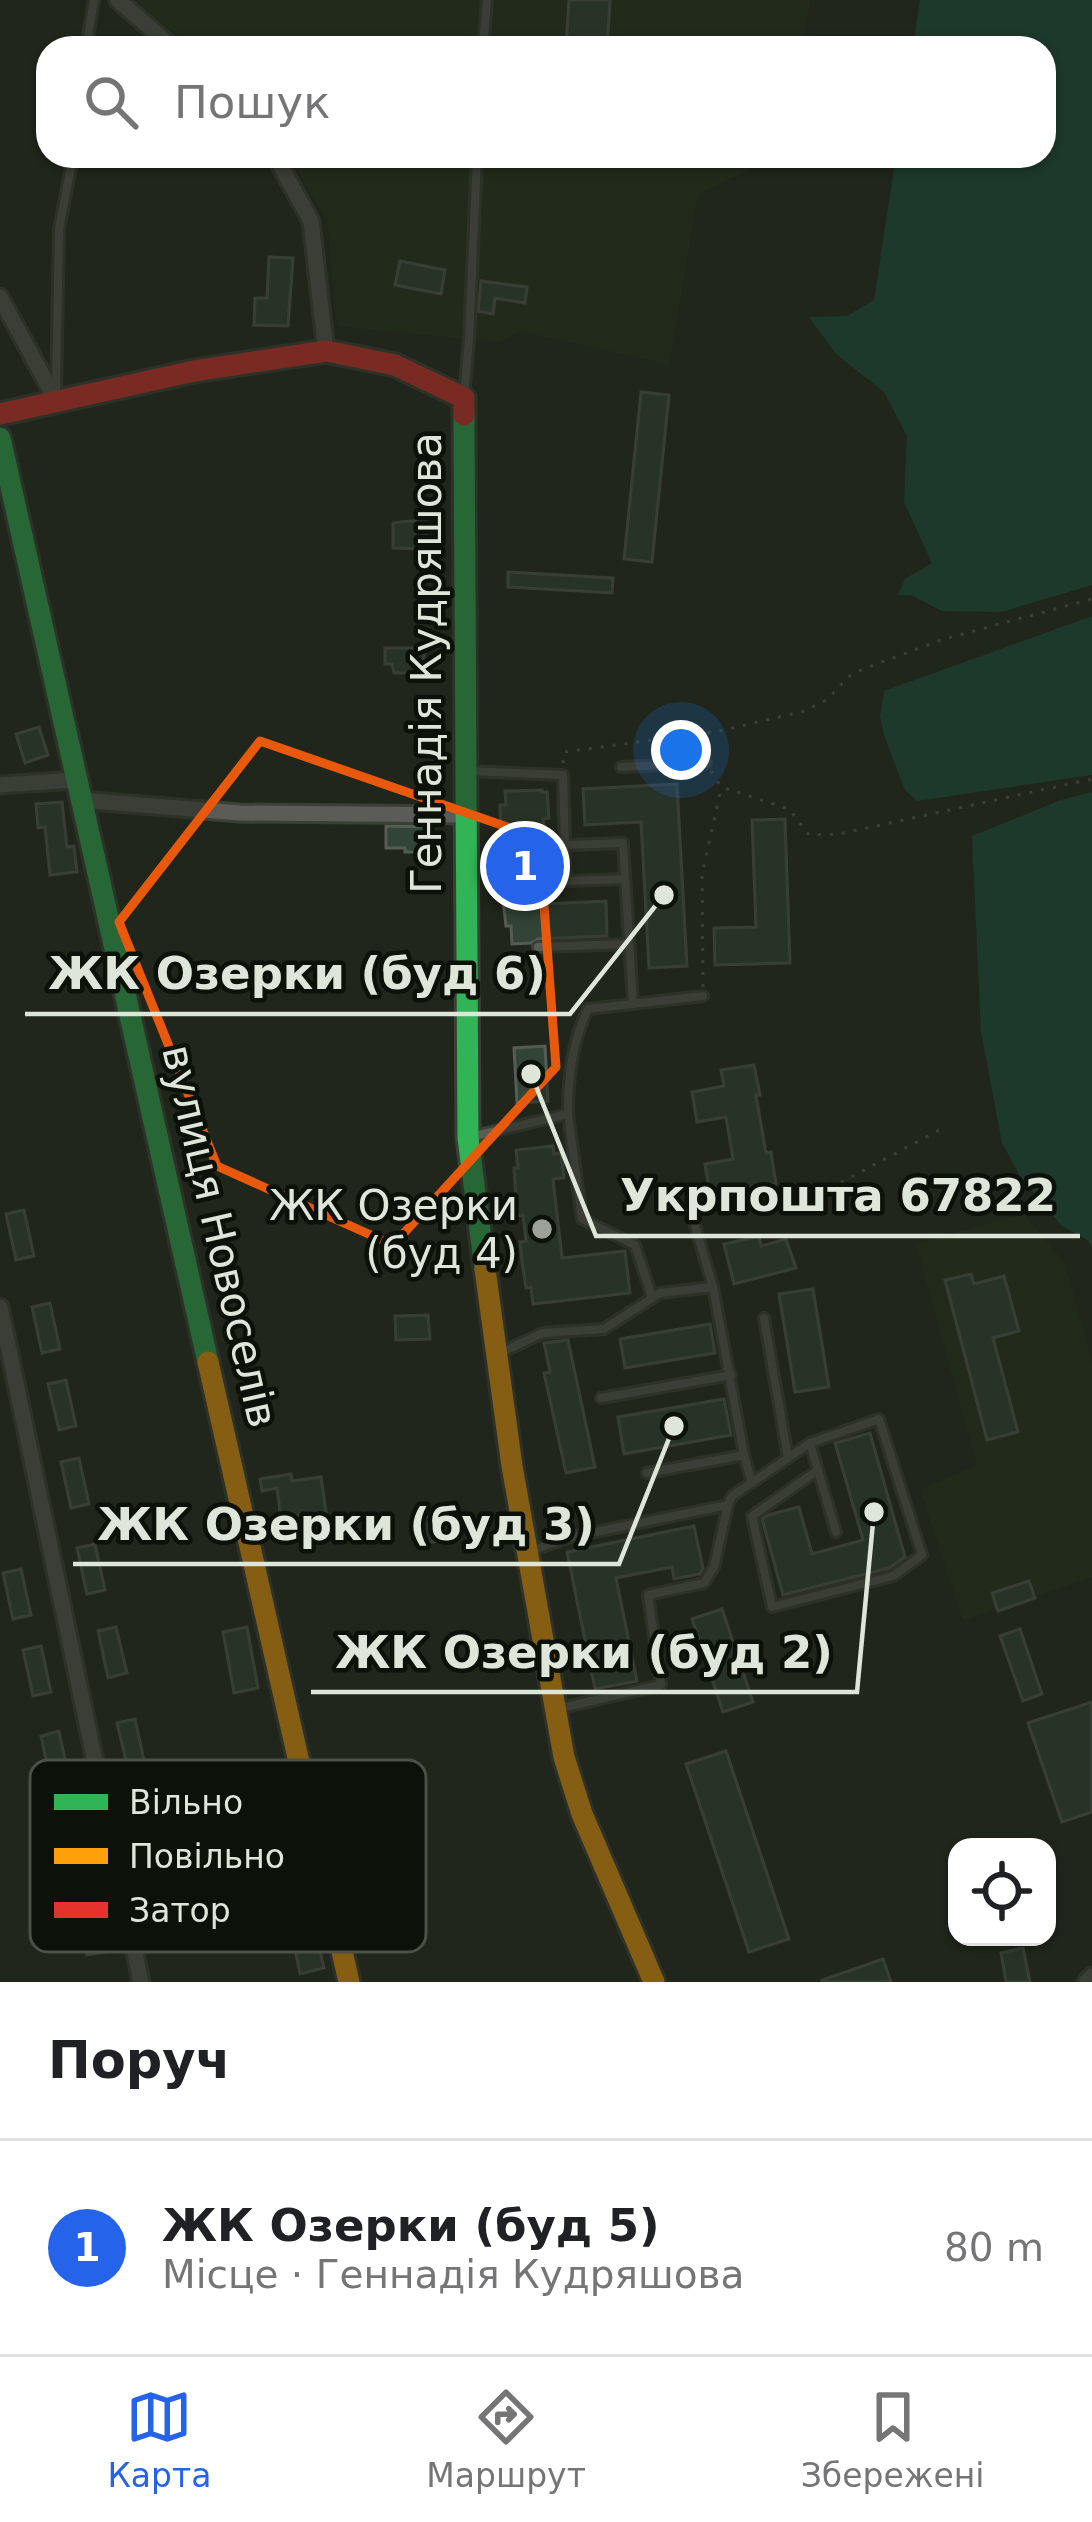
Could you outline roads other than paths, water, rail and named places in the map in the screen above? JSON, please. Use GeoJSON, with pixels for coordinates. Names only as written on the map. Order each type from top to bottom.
{"type":"FeatureCollection","features":[{"type":"Feature","properties":{"kind":"street"},"geometry":{"type":"LineString","coordinates":[[118,0],[159,36]]}},
{"type":"Feature","properties":{"kind":"street"},"geometry":{"type":"LineString","coordinates":[[282,168],[311,220],[326,351]]}},
{"type":"Feature","properties":{"kind":"street"},"geometry":{"type":"LineString","coordinates":[[0,297],[56,400]]}},
{"type":"Feature","properties":{"kind":"street"},"geometry":{"type":"LineString","coordinates":[[0,414],[194,371],[326,351],[395,365],[464,398]]}},
{"type":"Feature","properties":{"kind":"street","name":"Геннадія Кудряшова"},"geometry":{"type":"LineString","coordinates":[[464,398],[468,1138],[495,1355],[564,1756],[582,1814],[654,1982]]}},
{"type":"Feature","properties":{"kind":"street","name":"вулиця Новоселів"},"geometry":{"type":"LineString","coordinates":[[0,438],[299,1760]]}},
{"type":"Feature","properties":{"kind":"street"},"geometry":{"type":"LineString","coordinates":[[0,784],[240,813],[465,815]]}},
{"type":"Feature","properties":{"kind":"street"},"geometry":{"type":"LineString","coordinates":[[0,1307],[95,1760]]}},
{"type":"Feature","properties":{"kind":"street"},"geometry":{"type":"LineString","coordinates":[[135,1952],[141,1982]]}},
{"type":"Feature","properties":{"kind":"street","name":"вулиця Новоселів"},"geometry":{"type":"LineString","coordinates":[[342,1952],[349,1982]]}},
{"type":"Feature","properties":{"kind":"lane"},"geometry":{"type":"LineString","coordinates":[[88,36],[94,0]]}},
{"type":"Feature","properties":{"kind":"lane"},"geometry":{"type":"LineString","coordinates":[[484,36],[488,0]]}},
{"type":"Feature","properties":{"kind":"lane"},"geometry":{"type":"LineString","coordinates":[[56,400],[59,229],[71,168]]}},
{"type":"Feature","properties":{"kind":"lane"},"geometry":{"type":"LineString","coordinates":[[464,398],[476,168]]}},
{"type":"Feature","properties":{"kind":"lane"},"geometry":{"type":"LineString","coordinates":[[621,767],[706,763]]}},
{"type":"Feature","properties":{"kind":"lane"},"geometry":{"type":"LineString","coordinates":[[466,771],[563,775],[566,881],[625,879]]}},
{"type":"Feature","properties":{"kind":"lane"},"geometry":{"type":"LineString","coordinates":[[565,845],[622,843],[633,1004]]}},
{"type":"Feature","properties":{"kind":"lane"},"geometry":{"type":"LineString","coordinates":[[538,947],[629,944]]}},
{"type":"Feature","properties":{"kind":"lane"},"geometry":{"type":"LineString","coordinates":[[652,1297],[635,1245],[582,1219],[568,1114],[577,1033],[589,1009],[703,996]]}},
{"type":"Feature","properties":{"kind":"lane"},"geometry":{"type":"LineString","coordinates":[[468,1138],[568,1114]]}},
{"type":"Feature","properties":{"kind":"lane"},"geometry":{"type":"LineString","coordinates":[[691,1212],[713,1287],[752,1483]]}},
{"type":"Feature","properties":{"kind":"lane"},"geometry":{"type":"LineString","coordinates":[[495,1355],[543,1333],[604,1329],[660,1293],[713,1287]]}},
{"type":"Feature","properties":{"kind":"lane"},"geometry":{"type":"LineString","coordinates":[[764,1318],[788,1458]]}},
{"type":"Feature","properties":{"kind":"lane"},"geometry":{"type":"LineString","coordinates":[[601,1398],[731,1375]]}},
{"type":"Feature","properties":{"kind":"lane"},"geometry":{"type":"LineString","coordinates":[[555,1710],[661,1685],[648,1595],[704,1583],[714,1568],[732,1496],[810,1443],[879,1419],[922,1556],[893,1576],[772,1607],[752,1516],[818,1470]]}},
{"type":"Feature","properties":{"kind":"lane"},"geometry":{"type":"LineString","coordinates":[[810,1443],[836,1532]]}},
{"type":"Feature","properties":{"kind":"lane"},"geometry":{"type":"LineString","coordinates":[[647,1473],[744,1454]]}},
{"type":"Feature","properties":{"kind":"lane"},"geometry":{"type":"LineString","coordinates":[[527,1553],[571,1537],[728,1504]]}},
{"type":"Feature","properties":{"kind":"place","name":"ЖК Озерки (буд 5)"},"geometry":{"type":"Point","coordinates":[525,866]}},
{"type":"Feature","properties":{"kind":"place","name":"ЖК Озерки (буд 6)"},"geometry":{"type":"Point","coordinates":[664,895]}},
{"type":"Feature","properties":{"kind":"place","name":"Укрпошта 67822"},"geometry":{"type":"Point","coordinates":[531,1074]}},
{"type":"Feature","properties":{"kind":"place","name":"ЖК Озерки (буд 4)"},"geometry":{"type":"Point","coordinates":[542,1229]}},
{"type":"Feature","properties":{"kind":"place","name":"ЖК Озерки (буд 3)"},"geometry":{"type":"Point","coordinates":[674,1426]}},
{"type":"Feature","properties":{"kind":"place","name":"ЖК Озерки (буд 2)"},"geometry":{"type":"Point","coordinates":[874,1512]}}]}
